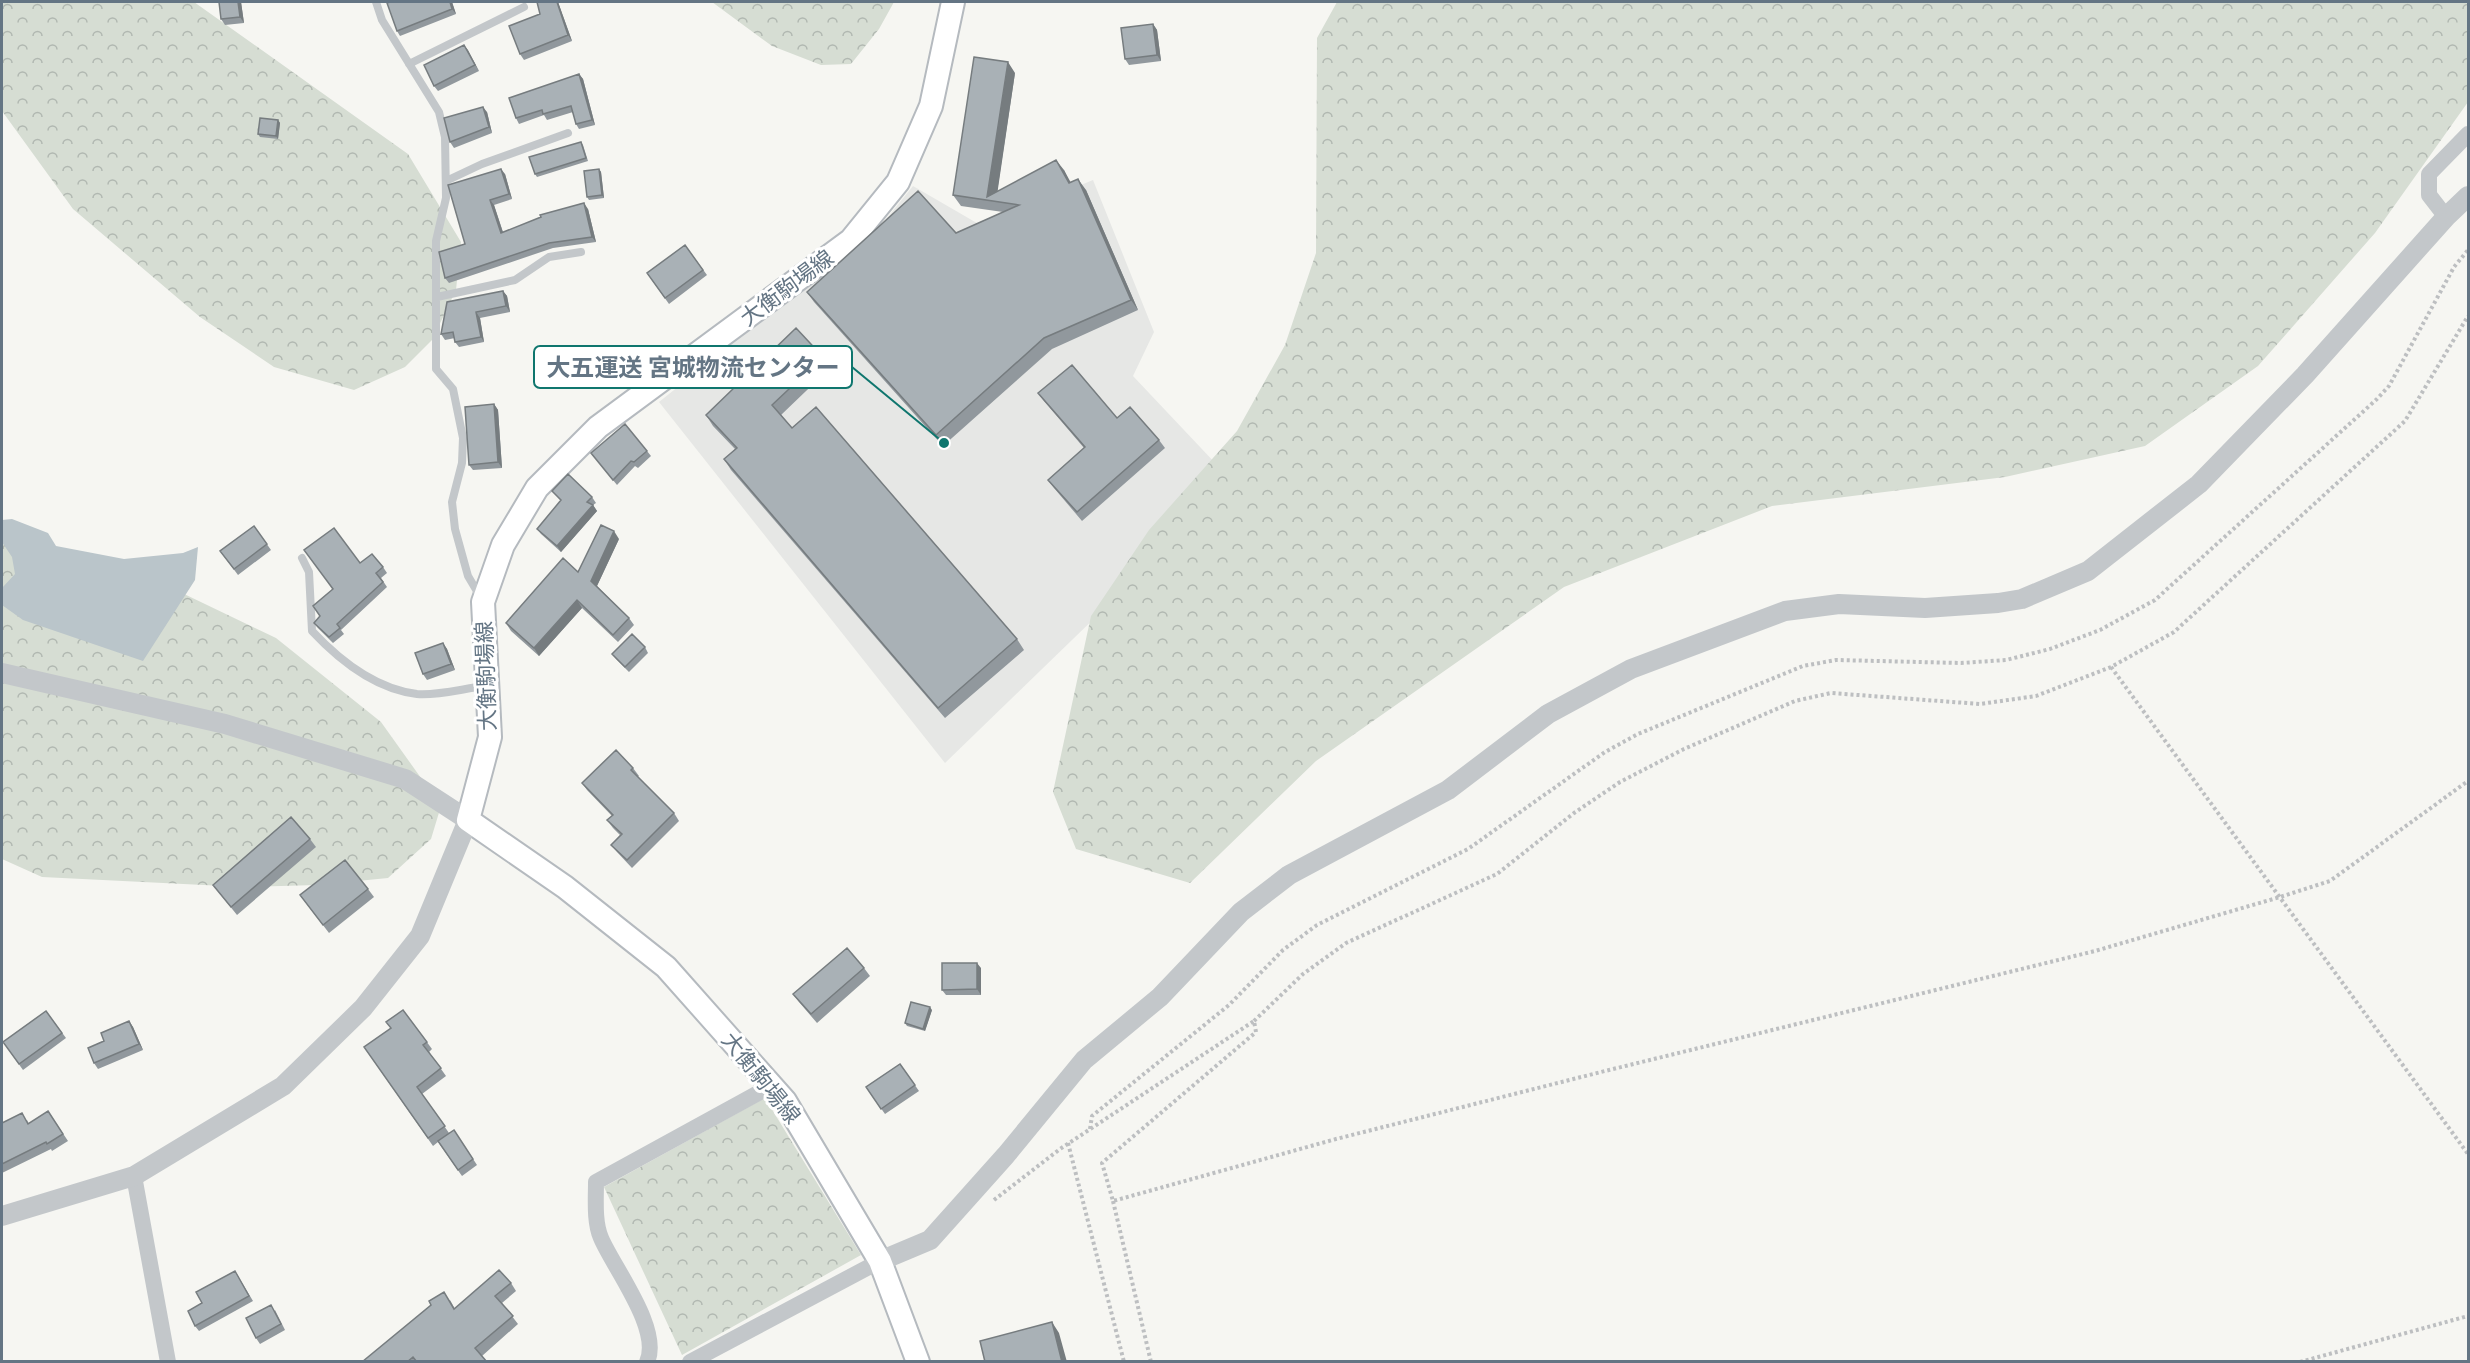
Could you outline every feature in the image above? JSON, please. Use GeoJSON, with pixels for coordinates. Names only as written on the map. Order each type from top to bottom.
{"type":"FeatureCollection","features":[{"type":"Feature","properties":{"kind":"main road","name":"大衡駒場線"},"geometry":{"type":"LineString","coordinates":[[918,1362],[880,1261],[785,1101],[666,967],[565,887],[468,820],[490,737],[483,602],[503,545],[537,488],[598,427],[851,240],[898,182],[931,106],[953,2]]}},
{"type":"Feature","properties":{"kind":"street"},"geometry":{"type":"LineString","coordinates":[[2446,217],[2429,195],[2429,174],[2469,134]]}},
{"type":"Feature","properties":{"kind":"street"},"geometry":{"type":"LineString","coordinates":[[690,1362],[880,1261],[930,1240],[1006,1155],[1084,1060],[1160,997],[1241,912],[1289,874],[1448,790],[1548,714],[1631,669],[1785,611],[1839,604],[1972,607],[2022,598],[2088,571],[2199,484],[2305,375],[2446,217],[2469,196]]}},
{"type":"Feature","properties":{"kind":"street"},"geometry":{"type":"LineString","coordinates":[[2,673],[225,724],[405,778],[468,820],[420,936],[363,1008],[283,1086],[134,1176],[2,1216]]}},
{"type":"Feature","properties":{"kind":"street"},"geometry":{"type":"LineString","coordinates":[[647,1362],[651,1353],[639,1306],[600,1237],[596,1182],[771,1086]]}},
{"type":"Feature","properties":{"kind":"street"},"geometry":{"type":"LineString","coordinates":[[134,1176],[168,1362]]}},
{"type":"Feature","properties":{"kind":"lane"},"geometry":{"type":"LineString","coordinates":[[387,2],[377,3],[382,20],[439,112],[445,137],[446,198],[436,241],[436,369],[453,389],[463,438],[462,463],[452,502],[455,529],[468,576],[483,602]]}},
{"type":"Feature","properties":{"kind":"lane"},"geometry":{"type":"LineString","coordinates":[[409,64],[524,7]]}},
{"type":"Feature","properties":{"kind":"lane"},"geometry":{"type":"LineString","coordinates":[[446,182],[482,164],[568,133]]}},
{"type":"Feature","properties":{"kind":"lane"},"geometry":{"type":"LineString","coordinates":[[437,297],[515,280],[549,257],[581,252]]}},
{"type":"Feature","properties":{"kind":"lane"},"geometry":{"type":"LineString","coordinates":[[302,558],[309,572],[312,631],[333,653],[386,687],[419,694],[487,686]]}},
{"type":"Feature","properties":{"kind":"path"},"geometry":{"type":"LineString","coordinates":[[1090,1129],[1092,1116],[1228,1005],[1283,950],[1300,937],[1317,925],[1468,849],[1605,752],[1638,734],[1803,666],[1836,660],[1961,663],[2006,660],[2050,649],[2100,630],[2155,600],[2378,399],[2389,386],[2454,267],[2469,250]]}},
{"type":"Feature","properties":{"kind":"path"},"geometry":{"type":"LineString","coordinates":[[990,1203],[1068,1143],[1254,1021],[1303,974],[1346,943],[1497,874],[1574,813],[1620,782],[1684,749],[1795,701],[1831,693],[1980,704],[2036,696],[2111,667],[2174,632],[2406,421],[2469,316]]}},
{"type":"Feature","properties":{"kind":"path"},"geometry":{"type":"LineString","coordinates":[[2111,667],[2469,1154]]}},
{"type":"Feature","properties":{"kind":"path"},"geometry":{"type":"LineString","coordinates":[[1113,1201],[1336,1139],[1586,1075],[2095,951],[2280,897],[2330,881],[2469,781]]}},
{"type":"Feature","properties":{"kind":"path"},"geometry":{"type":"LineString","coordinates":[[1151,1362],[1102,1163],[1256,1032],[1254,1021]]}},
{"type":"Feature","properties":{"kind":"path"},"geometry":{"type":"LineString","coordinates":[[1068,1143],[1124,1362]]}},
{"type":"Feature","properties":{"kind":"path"},"geometry":{"type":"LineString","coordinates":[[2300,1362],[2469,1316]]}},
{"type":"Feature","properties":{"kind":"shaded area"},"geometry":{"type":"Polygon","coordinates":[[[1093,180],[1154,332],[1133,376],[1234,483],[945,763],[659,402],[883,223],[913,186],[982,226],[1093,180]]]}},
{"type":"Feature","properties":{"kind":"shaded area"},"geometry":{"type":"Polygon","coordinates":[[[12,519],[48,533],[56,546],[124,559],[183,553],[198,547],[195,580],[143,661],[23,620],[2,605],[2,588],[15,574],[12,557],[2,542],[2,520],[12,519]]]}},
{"type":"Feature","properties":{"kind":"green space"},"geometry":{"type":"Polygon","coordinates":[[[2,2],[194,2],[408,154],[461,242],[456,290],[432,340],[405,367],[354,390],[274,367],[200,317],[73,209],[2,111],[2,2]]]}},
{"type":"Feature","properties":{"kind":"green space"},"geometry":{"type":"Polygon","coordinates":[[[712,2],[894,2],[879,29],[851,64],[821,65],[772,46],[712,2]]]}},
{"type":"Feature","properties":{"kind":"green space"},"geometry":{"type":"Polygon","coordinates":[[[1337,2],[2468,2],[2468,102],[2375,233],[2258,366],[2145,446],[2005,477],[1772,506],[1564,587],[1316,761],[1190,883],[1076,849],[1053,792],[1091,616],[1149,530],[1237,431],[1285,345],[1316,253],[1317,38],[1337,2]]]}},
{"type":"Feature","properties":{"kind":"green space"},"geometry":{"type":"Polygon","coordinates":[[[2,540],[155,580],[276,638],[381,722],[441,806],[431,839],[388,878],[317,885],[244,887],[42,877],[2,859],[2,540]]]}},
{"type":"Feature","properties":{"kind":"green space"},"geometry":{"type":"Polygon","coordinates":[[[765,1098],[861,1255],[682,1355],[604,1187],[765,1098]]]}},
{"type":"Feature","properties":{"kind":"building"},"geometry":{"type":"Polygon","coordinates":[[[219,2],[238,2],[240,17],[221,19],[219,2]]]}},
{"type":"Feature","properties":{"kind":"building"},"geometry":{"type":"Polygon","coordinates":[[[450,2],[452,9],[397,31],[387,3],[450,2]]]}},
{"type":"Feature","properties":{"kind":"building"},"geometry":{"type":"Polygon","coordinates":[[[537,2],[557,2],[568,35],[520,54],[509,26],[540,14],[537,2]]]}},
{"type":"Feature","properties":{"kind":"building"},"geometry":{"type":"Polygon","coordinates":[[[1153,24],[1157,55],[1125,59],[1121,28],[1153,24]]]}},
{"type":"Feature","properties":{"kind":"building"},"geometry":{"type":"Polygon","coordinates":[[[464,45],[475,65],[434,86],[424,65],[464,45]]]}},
{"type":"Feature","properties":{"kind":"building"},"geometry":{"type":"Polygon","coordinates":[[[974,57],[1008,62],[987,197],[1056,160],[1069,183],[1078,179],[1131,300],[1044,338],[936,435],[807,292],[918,191],[956,233],[1019,205],[953,195],[974,57]]]}},
{"type":"Feature","properties":{"kind":"building"},"geometry":{"type":"Polygon","coordinates":[[[579,74],[592,120],[576,124],[571,106],[543,114],[542,110],[516,118],[509,98],[579,74]]]}},
{"type":"Feature","properties":{"kind":"building"},"geometry":{"type":"Polygon","coordinates":[[[483,107],[489,127],[450,142],[444,118],[483,107]]]}},
{"type":"Feature","properties":{"kind":"building"},"geometry":{"type":"Polygon","coordinates":[[[260,118],[278,120],[276,136],[258,134],[260,118]]]}},
{"type":"Feature","properties":{"kind":"building"},"geometry":{"type":"Polygon","coordinates":[[[581,142],[586,158],[535,174],[529,157],[581,142]]]}},
{"type":"Feature","properties":{"kind":"building"},"geometry":{"type":"Polygon","coordinates":[[[501,169],[509,194],[490,200],[501,233],[541,217],[540,215],[584,203],[592,237],[549,243],[445,278],[439,252],[465,244],[448,185],[501,169]]]}},
{"type":"Feature","properties":{"kind":"building"},"geometry":{"type":"Polygon","coordinates":[[[599,169],[602,195],[587,197],[584,171],[599,169]]]}},
{"type":"Feature","properties":{"kind":"building"},"geometry":{"type":"Polygon","coordinates":[[[685,245],[703,270],[665,298],[647,273],[685,245]]]}},
{"type":"Feature","properties":{"kind":"building"},"geometry":{"type":"Polygon","coordinates":[[[503,291],[506,306],[476,312],[481,337],[455,342],[453,332],[441,334],[447,302],[503,291]]]}},
{"type":"Feature","properties":{"kind":"building"},"geometry":{"type":"Polygon","coordinates":[[[796,328],[823,357],[772,405],[792,428],[816,407],[1017,639],[938,708],[724,459],[737,448],[706,415],[796,328]]]}},
{"type":"Feature","properties":{"kind":"building"},"geometry":{"type":"Polygon","coordinates":[[[1072,365],[1117,418],[1130,407],[1159,440],[1077,512],[1048,480],[1085,447],[1038,393],[1072,365]]]}},
{"type":"Feature","properties":{"kind":"building"},"geometry":{"type":"Polygon","coordinates":[[[494,404],[498,462],[469,465],[465,407],[494,404]]]}},
{"type":"Feature","properties":{"kind":"building"},"geometry":{"type":"Polygon","coordinates":[[[625,424],[647,451],[634,462],[631,461],[613,480],[591,453],[625,424]]]}},
{"type":"Feature","properties":{"kind":"building"},"geometry":{"type":"Polygon","coordinates":[[[568,474],[592,497],[587,502],[593,505],[557,546],[537,529],[561,500],[552,491],[568,474]]]}},
{"type":"Feature","properties":{"kind":"building"},"geometry":{"type":"Polygon","coordinates":[[[601,525],[614,531],[591,581],[629,618],[613,635],[577,600],[534,648],[506,623],[563,558],[578,572],[601,525]]]}},
{"type":"Feature","properties":{"kind":"building"},"geometry":{"type":"Polygon","coordinates":[[[254,526],[267,544],[234,569],[220,551],[254,526]]]}},
{"type":"Feature","properties":{"kind":"building"},"geometry":{"type":"Polygon","coordinates":[[[334,528],[360,563],[372,554],[383,567],[376,573],[383,582],[337,624],[340,628],[329,637],[314,623],[320,616],[313,606],[333,589],[304,550],[334,528]]]}},
{"type":"Feature","properties":{"kind":"building"},"geometry":{"type":"Polygon","coordinates":[[[632,634],[645,647],[625,667],[612,654],[632,634]]]}},
{"type":"Feature","properties":{"kind":"building"},"geometry":{"type":"Polygon","coordinates":[[[443,643],[451,664],[423,674],[415,653],[443,643]]]}},
{"type":"Feature","properties":{"kind":"building"},"geometry":{"type":"Polygon","coordinates":[[[616,750],[633,768],[631,770],[674,813],[627,860],[611,845],[622,834],[607,820],[613,815],[582,783],[616,750]]]}},
{"type":"Feature","properties":{"kind":"building"},"geometry":{"type":"Polygon","coordinates":[[[291,817],[310,839],[231,907],[213,885],[291,817]]]}},
{"type":"Feature","properties":{"kind":"building"},"geometry":{"type":"Polygon","coordinates":[[[345,860],[368,889],[323,925],[300,895],[345,860]]]}},
{"type":"Feature","properties":{"kind":"building"},"geometry":{"type":"Polygon","coordinates":[[[847,948],[864,968],[811,1014],[793,994],[847,948]]]}},
{"type":"Feature","properties":{"kind":"building"},"geometry":{"type":"Polygon","coordinates":[[[942,963],[977,963],[977,989],[942,990],[942,963]]]}},
{"type":"Feature","properties":{"kind":"building"},"geometry":{"type":"Polygon","coordinates":[[[911,1002],[930,1007],[923,1029],[905,1023],[911,1002]]]}},
{"type":"Feature","properties":{"kind":"building"},"geometry":{"type":"Polygon","coordinates":[[[403,1010],[427,1042],[423,1045],[441,1068],[417,1087],[445,1126],[428,1138],[364,1047],[391,1028],[386,1022],[403,1010]]]}},
{"type":"Feature","properties":{"kind":"building"},"geometry":{"type":"Polygon","coordinates":[[[46,1011],[62,1033],[19,1064],[3,1042],[46,1011]]]}},
{"type":"Feature","properties":{"kind":"building"},"geometry":{"type":"Polygon","coordinates":[[[129,1021],[139,1044],[94,1063],[88,1048],[104,1041],[101,1033],[129,1021]]]}},
{"type":"Feature","properties":{"kind":"building"},"geometry":{"type":"Polygon","coordinates":[[[900,1064],[915,1085],[881,1109],[866,1087],[900,1064]]]}},
{"type":"Feature","properties":{"kind":"building"},"geometry":{"type":"Polygon","coordinates":[[[48,1111],[63,1134],[47,1144],[46,1142],[2,1164],[2,1123],[22,1113],[28,1124],[48,1111]]]}},
{"type":"Feature","properties":{"kind":"building"},"geometry":{"type":"Polygon","coordinates":[[[454,1130],[473,1159],[458,1170],[438,1141],[454,1130]]]}},
{"type":"Feature","properties":{"kind":"building"},"geometry":{"type":"Polygon","coordinates":[[[499,1270],[511,1283],[495,1296],[513,1316],[475,1348],[487,1362],[417,1362],[413,1357],[407,1362],[362,1362],[431,1305],[429,1301],[444,1292],[454,1309],[499,1270]]]}},
{"type":"Feature","properties":{"kind":"building"},"geometry":{"type":"Polygon","coordinates":[[[235,1271],[249,1296],[195,1326],[188,1311],[202,1303],[196,1292],[235,1271]]]}},
{"type":"Feature","properties":{"kind":"building"},"geometry":{"type":"Polygon","coordinates":[[[271,1305],[281,1324],[256,1338],[246,1318],[271,1305]]]}},
{"type":"Feature","properties":{"kind":"building"},"geometry":{"type":"Polygon","coordinates":[[[1052,1322],[1062,1362],[985,1362],[980,1341],[1052,1322]]]}},
{"type":"Feature","properties":{"kind":"place","name":"大五運送 宮城物流センター"},"geometry":{"type":"Point","coordinates":[944,443]}}]}
